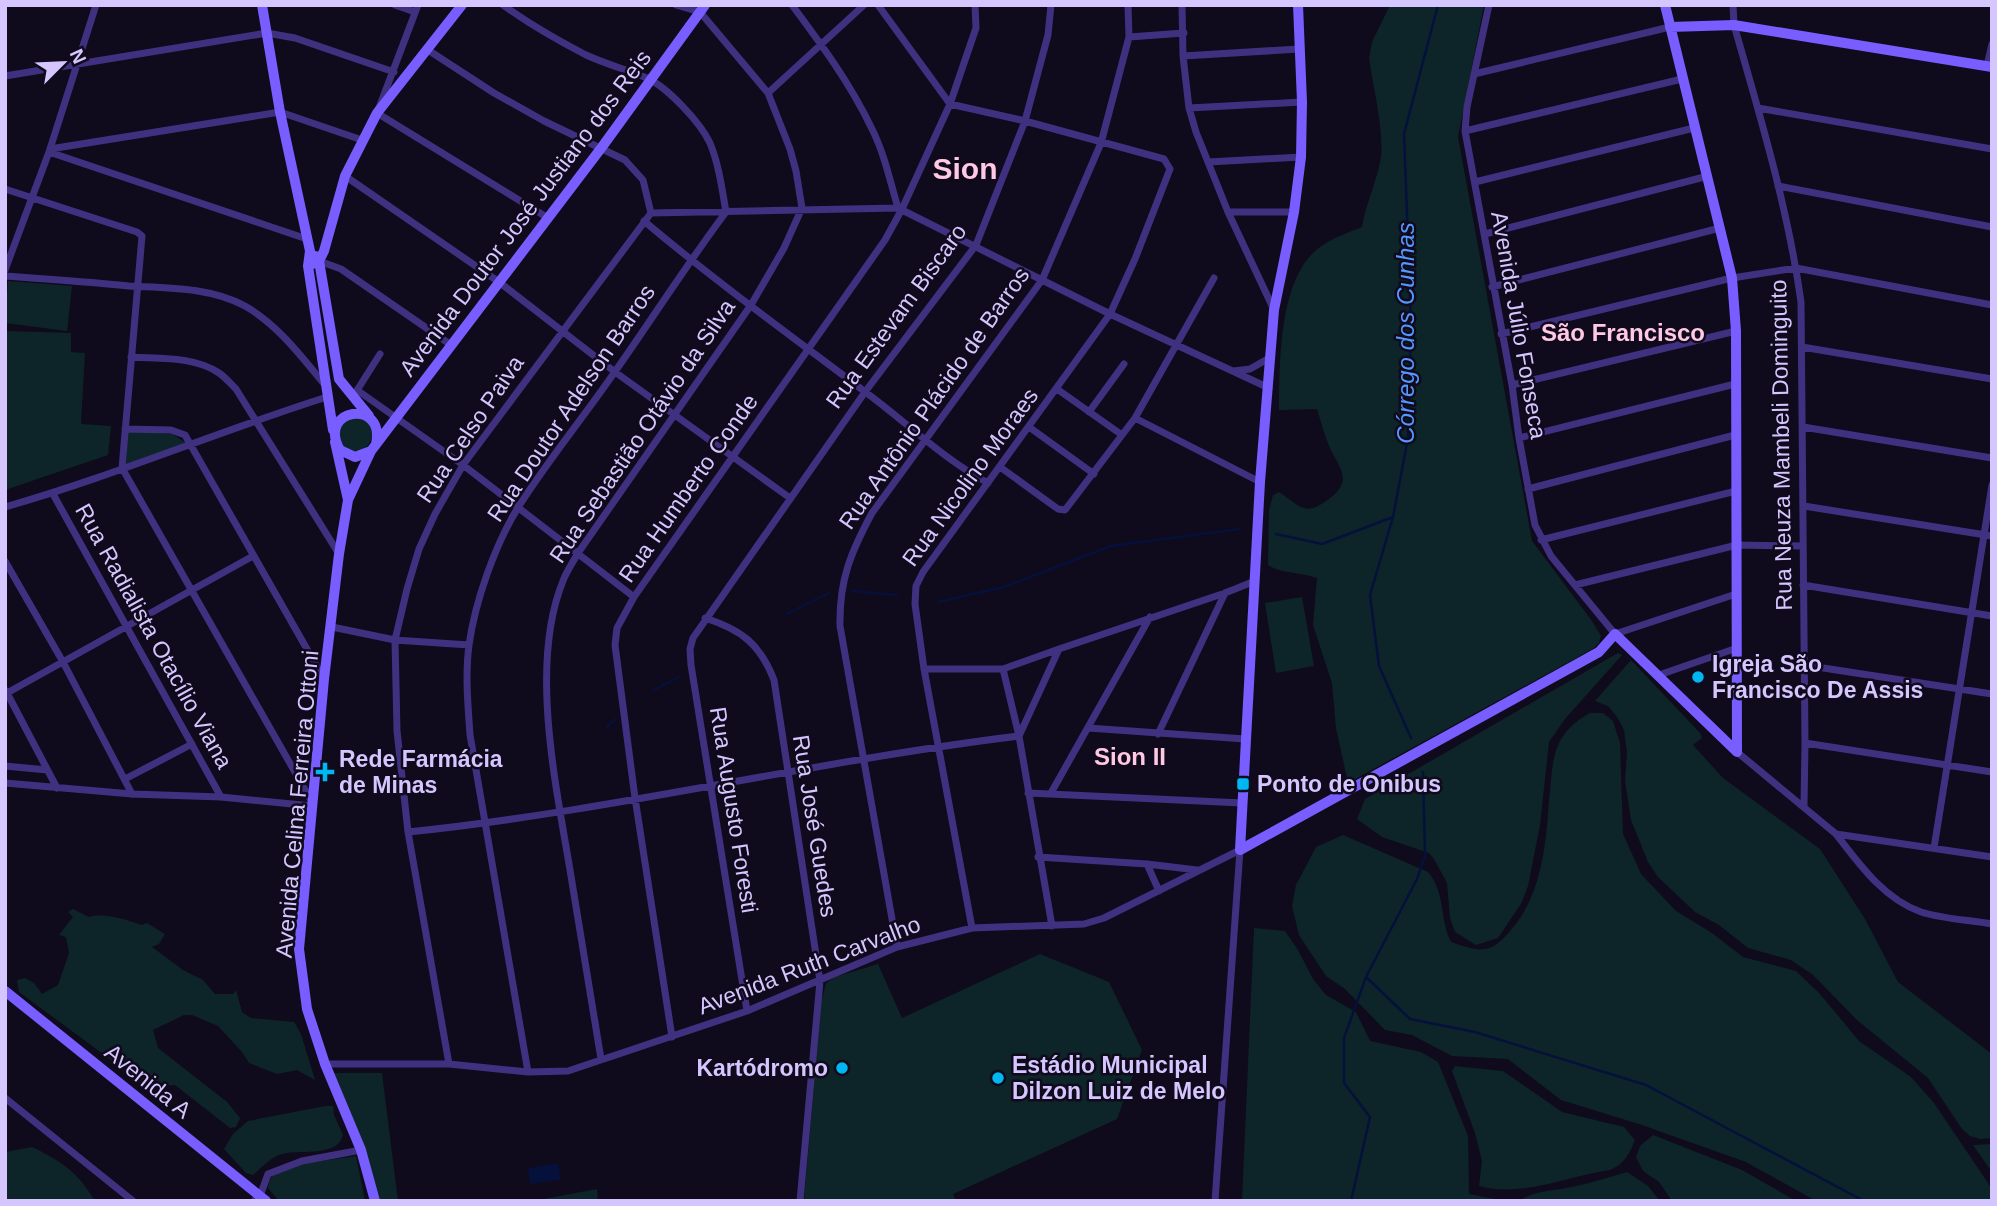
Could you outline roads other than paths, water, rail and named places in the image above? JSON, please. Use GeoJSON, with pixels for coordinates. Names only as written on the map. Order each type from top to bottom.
{"type":"FeatureCollection","features":[{"type":"Feature","properties":{"kind":"street"},"geometry":{"type":"LineString","coordinates":[[5,270],[80,62],[96,5]]}},
{"type":"Feature","properties":{"kind":"street","name":"Avenida Celina Ferreira Ottoni"},"geometry":{"type":"LineString","coordinates":[[262,5],[280,112],[310,251],[308,266],[327,397],[348,500],[324,679],[299,949],[307,1009],[325,1064],[361,1150],[375,1201]]}},
{"type":"Feature","properties":{"kind":"street"},"geometry":{"type":"LineString","coordinates":[[395,5],[416,9],[377,113],[345,177],[319,261],[336,370],[343,387],[397,416],[634,597]]}},
{"type":"Feature","properties":{"kind":"street"},"geometry":{"type":"LineString","coordinates":[[377,113],[463,5]]}},
{"type":"Feature","properties":{"kind":"street"},"geometry":{"type":"LineString","coordinates":[[503,5],[531,25],[588,55],[650,80],[671,96],[700,127],[717,162],[726,212]]}},
{"type":"Feature","properties":{"kind":"street"},"geometry":{"type":"LineString","coordinates":[[676,5],[703,9],[768,93],[790,149],[802,208]]}},
{"type":"Feature","properties":{"kind":"street"},"geometry":{"type":"LineString","coordinates":[[792,5],[820,43],[871,126],[900,209]]}},
{"type":"Feature","properties":{"kind":"street"},"geometry":{"type":"LineString","coordinates":[[768,93],[864,5]]}},
{"type":"Feature","properties":{"kind":"street"},"geometry":{"type":"LineString","coordinates":[[878,5],[950,104],[1025,121],[1101,143]]}},
{"type":"Feature","properties":{"kind":"street","name":"Rua Humberto Conde"},"geometry":{"type":"LineString","coordinates":[[672,1037],[635,798],[615,645],[617,628],[634,597],[885,240],[950,104],[976,28],[975,5]]}},
{"type":"Feature","properties":{"kind":"street","name":"Rua Estevam Biscaro"},"geometry":{"type":"LineString","coordinates":[[705,618],[865,392],[976,245],[1025,121],[1048,35],[1051,5]]}},
{"type":"Feature","properties":{"kind":"street","name":"Rua Antônio Plácido de Barros"},"geometry":{"type":"LineString","coordinates":[[897,947],[841,626],[840,599],[845,571],[855,544],[872,513],[1042,280],[1101,143],[1129,37],[1128,5]]}},
{"type":"Feature","properties":{"kind":"street"},"geometry":{"type":"LineString","coordinates":[[1182,5],[1183,56],[1189,108],[1227,212],[1274,310]]}},
{"type":"Feature","properties":{"kind":"street"},"geometry":{"type":"LineString","coordinates":[[1215,1201],[1240,850],[1260,482],[1274,310],[1294,212],[1301,157],[1298,5]]}},
{"type":"Feature","properties":{"kind":"street","name":"Avenida Júlio Fonseca"},"geometry":{"type":"LineString","coordinates":[[1489,5],[1465,131],[1512,385],[1528,489],[1535,525],[1541,540],[1615,634],[1737,752],[1836,834],[1863,869],[1888,892],[1905,905],[1923,912],[1992,924]]}},
{"type":"Feature","properties":{"kind":"street"},"geometry":{"type":"LineString","coordinates":[[1665,5],[1732,278],[1736,331],[1737,752]]}},
{"type":"Feature","properties":{"kind":"street","name":"Rua Neuza Mambeli Dominguito"},"geometry":{"type":"LineString","coordinates":[[1733,5],[1734,25],[1778,186],[1796,268],[1802,347],[1804,807]]}},
{"type":"Feature","properties":{"kind":"street","name":"Avenida Doutor José Justiano dos Reis"},"geometry":{"type":"LineString","coordinates":[[348,500],[374,447],[602,147],[703,9]]}},
{"type":"Feature","properties":{"kind":"street"},"geometry":{"type":"LineString","coordinates":[[1474,74],[1670,27],[1734,25],[1989,67],[1992,44]]}},
{"type":"Feature","properties":{"kind":"street"},"geometry":{"type":"LineString","coordinates":[[5,76],[267,33],[295,38],[394,72]]}},
{"type":"Feature","properties":{"kind":"street"},"geometry":{"type":"LineString","coordinates":[[1129,37],[1184,33]]}},
{"type":"Feature","properties":{"kind":"street"},"geometry":{"type":"LineString","coordinates":[[1183,56],[1298,49]]}},
{"type":"Feature","properties":{"kind":"street"},"geometry":{"type":"LineString","coordinates":[[428,50],[494,93],[544,121],[625,160],[637,171],[648,193],[651,213],[802,208],[900,209],[1110,314],[1269,388]]}},
{"type":"Feature","properties":{"kind":"street"},"geometry":{"type":"LineString","coordinates":[[1465,131],[1682,79]]}},
{"type":"Feature","properties":{"kind":"street"},"geometry":{"type":"LineString","coordinates":[[1189,108],[1302,102]]}},
{"type":"Feature","properties":{"kind":"street"},"geometry":{"type":"LineString","coordinates":[[1758,108],[1992,149]]}},
{"type":"Feature","properties":{"kind":"street"},"geometry":{"type":"LineString","coordinates":[[49,150],[280,112],[362,140]]}},
{"type":"Feature","properties":{"kind":"street"},"geometry":{"type":"LineString","coordinates":[[377,113],[548,218]]}},
{"type":"Feature","properties":{"kind":"street"},"geometry":{"type":"LineString","coordinates":[[1475,182],[1694,128]]}},
{"type":"Feature","properties":{"kind":"street","name":"Rua Nicolino Moraes"},"geometry":{"type":"LineString","coordinates":[[972,928],[924,669],[915,604],[916,586],[923,572],[1110,314],[1135,259],[1170,169],[1164,159],[1101,143]]}},
{"type":"Feature","properties":{"kind":"street"},"geometry":{"type":"LineString","coordinates":[[49,150],[307,239]]}},
{"type":"Feature","properties":{"kind":"street"},"geometry":{"type":"LineString","coordinates":[[1208,162],[1301,157]]}},
{"type":"Feature","properties":{"kind":"street"},"geometry":{"type":"LineString","coordinates":[[1485,234],[1708,176]]}},
{"type":"Feature","properties":{"kind":"street"},"geometry":{"type":"LineString","coordinates":[[345,177],[499,282],[615,372],[790,498]]}},
{"type":"Feature","properties":{"kind":"street"},"geometry":{"type":"LineString","coordinates":[[1778,186],[1992,227]]}},
{"type":"Feature","properties":{"kind":"street"},"geometry":{"type":"LineString","coordinates":[[5,190],[140,233],[142,240],[122,468],[194,591],[312,805]]}},
{"type":"Feature","properties":{"kind":"street","name":"Rua Sebastião Otávio da Silva"},"geometry":{"type":"LineString","coordinates":[[601,1059],[560,812],[547,706],[547,655],[555,607],[563,581],[578,553],[751,305],[785,248],[802,208]]}},
{"type":"Feature","properties":{"kind":"street","name":"Rua Doutor Adelson Barros"},"geometry":{"type":"LineString","coordinates":[[528,1072],[470,735],[466,690],[469,645],[482,592],[518,508],[726,212]]}},
{"type":"Feature","properties":{"kind":"street"},"geometry":{"type":"LineString","coordinates":[[1227,212],[1294,212]]}},
{"type":"Feature","properties":{"kind":"street","name":"Rua Celso Paiva"},"geometry":{"type":"LineString","coordinates":[[449,1065],[408,832],[397,731],[395,640],[407,589],[419,549],[463,465],[651,213]]}},
{"type":"Feature","properties":{"kind":"street"},"geometry":{"type":"LineString","coordinates":[[644,221],[690,260],[809,351],[926,440],[988,483]]}},
{"type":"Feature","properties":{"kind":"street"},"geometry":{"type":"LineString","coordinates":[[1492,287],[1720,228]]}},
{"type":"Feature","properties":{"kind":"street"},"geometry":{"type":"LineString","coordinates":[[310,251],[319,261],[341,269],[451,345]]}},
{"type":"Feature","properties":{"kind":"street"},"geometry":{"type":"LineString","coordinates":[[308,266],[319,261]]}},
{"type":"Feature","properties":{"kind":"street"},"geometry":{"type":"LineString","coordinates":[[1501,334],[1732,278],[1796,268],[1992,305]]}},
{"type":"Feature","properties":{"kind":"street"},"geometry":{"type":"LineString","coordinates":[[5,276],[195,291],[223,297],[243,305],[267,320],[326,386]]}},
{"type":"Feature","properties":{"kind":"street"},"geometry":{"type":"LineString","coordinates":[[1000,467],[1058,509],[1065,510],[1135,418],[1214,278]]}},
{"type":"Feature","properties":{"kind":"street"},"geometry":{"type":"LineString","coordinates":[[1512,385],[1736,331]]}},
{"type":"Feature","properties":{"kind":"street"},"geometry":{"type":"LineString","coordinates":[[1802,347],[1992,379]]}},
{"type":"Feature","properties":{"kind":"street"},"geometry":{"type":"LineString","coordinates":[[355,394],[380,354]]}},
{"type":"Feature","properties":{"kind":"street"},"geometry":{"type":"LineString","coordinates":[[131,357],[172,359],[199,364],[219,373],[236,388],[339,554]]}},
{"type":"Feature","properties":{"kind":"street"},"geometry":{"type":"LineString","coordinates":[[1230,371],[1250,369],[1271,357]]}},
{"type":"Feature","properties":{"kind":"street"},"geometry":{"type":"LineString","coordinates":[[1088,412],[1124,364]]}},
{"type":"Feature","properties":{"kind":"street"},"geometry":{"type":"LineString","coordinates":[[1519,438],[1735,384]]}},
{"type":"Feature","properties":{"kind":"street"},"geometry":{"type":"LineString","coordinates":[[1058,389],[1122,435]]}},
{"type":"Feature","properties":{"kind":"street"},"geometry":{"type":"LineString","coordinates":[[355,394],[371,419],[378,435],[374,447],[364,455],[355,457],[340,450],[335,438],[337,424],[343,417],[353,413],[363,414],[371,419]]}},
{"type":"Feature","properties":{"kind":"street"},"geometry":{"type":"LineString","coordinates":[[5,507],[53,494],[256,419],[327,397]]}},
{"type":"Feature","properties":{"kind":"street"},"geometry":{"type":"LineString","coordinates":[[1135,418],[1260,482]]}},
{"type":"Feature","properties":{"kind":"street"},"geometry":{"type":"LineString","coordinates":[[1029,427],[1094,474]]}},
{"type":"Feature","properties":{"kind":"street"},"geometry":{"type":"LineString","coordinates":[[1803,427],[1992,458]]}},
{"type":"Feature","properties":{"kind":"street"},"geometry":{"type":"LineString","coordinates":[[125,429],[179,431],[185,435],[324,679]]}},
{"type":"Feature","properties":{"kind":"street"},"geometry":{"type":"LineString","coordinates":[[1528,489],[1735,435]]}},
{"type":"Feature","properties":{"kind":"street"},"geometry":{"type":"LineString","coordinates":[[1934,848],[1972,613],[1988,535],[1992,485]]}},
{"type":"Feature","properties":{"kind":"street"},"geometry":{"type":"LineString","coordinates":[[1541,540],[1736,491]]}},
{"type":"Feature","properties":{"kind":"street","name":"Rua Radialista Otacílio Viana"},"geometry":{"type":"LineString","coordinates":[[53,494],[221,797]]}},
{"type":"Feature","properties":{"kind":"street"},"geometry":{"type":"LineString","coordinates":[[1804,506],[1988,535]]}},
{"type":"Feature","properties":{"kind":"street"},"geometry":{"type":"LineString","coordinates":[[1576,585],[1737,545],[1803,546]]}},
{"type":"Feature","properties":{"kind":"street"},"geometry":{"type":"LineString","coordinates":[[57,788],[6,692],[194,591],[253,556]]}},
{"type":"Feature","properties":{"kind":"street"},"geometry":{"type":"LineString","coordinates":[[5,561],[63,662],[132,794]]}},
{"type":"Feature","properties":{"kind":"street"},"geometry":{"type":"LineString","coordinates":[[924,669],[1003,669],[1255,581]]}},
{"type":"Feature","properties":{"kind":"street"},"geometry":{"type":"LineString","coordinates":[[1803,585],[1992,616]]}},
{"type":"Feature","properties":{"kind":"street"},"geometry":{"type":"LineString","coordinates":[[1157,734],[1225,593]]}},
{"type":"Feature","properties":{"kind":"street"},"geometry":{"type":"LineString","coordinates":[[1615,634],[1736,594]]}},
{"type":"Feature","properties":{"kind":"street"},"geometry":{"type":"LineString","coordinates":[[1051,793],[1150,617]]}},
{"type":"Feature","properties":{"kind":"street","name":"Rua José Guedes"},"geometry":{"type":"LineString","coordinates":[[705,618],[739,632],[755,646],[766,661],[774,680],[820,981],[800,1201]]}},
{"type":"Feature","properties":{"kind":"street","name":"Rua Augusto Foresti"},"geometry":{"type":"LineString","coordinates":[[705,618],[690,649],[747,1011]]}},
{"type":"Feature","properties":{"kind":"street"},"geometry":{"type":"LineString","coordinates":[[332,627],[395,640],[469,645]]}},
{"type":"Feature","properties":{"kind":"street","name":"Avenida Ruth Carvalho"},"geometry":{"type":"LineString","coordinates":[[325,1064],[449,1065],[528,1072],[569,1071],[747,1011],[897,947],[972,928],[1084,924],[1104,918],[1240,850],[1599,652],[1615,634]]}},
{"type":"Feature","properties":{"kind":"street"},"geometry":{"type":"LineString","coordinates":[[1659,676],[1737,648]]}},
{"type":"Feature","properties":{"kind":"street"},"geometry":{"type":"LineString","coordinates":[[1019,736],[1059,649]]}},
{"type":"Feature","properties":{"kind":"street"},"geometry":{"type":"LineString","coordinates":[[1804,665],[1992,694]]}},
{"type":"Feature","properties":{"kind":"street"},"geometry":{"type":"LineString","coordinates":[[1003,669],[1019,736],[1052,926]]}},
{"type":"Feature","properties":{"kind":"street"},"geometry":{"type":"LineString","coordinates":[[1088,728],[1245,739]]}},
{"type":"Feature","properties":{"kind":"street"},"geometry":{"type":"LineString","coordinates":[[408,832],[485,824],[939,746],[1019,736]]}},
{"type":"Feature","properties":{"kind":"street"},"geometry":{"type":"LineString","coordinates":[[1805,743],[1992,772]]}},
{"type":"Feature","properties":{"kind":"street"},"geometry":{"type":"LineString","coordinates":[[125,779],[192,744]]}},
{"type":"Feature","properties":{"kind":"street"},"geometry":{"type":"LineString","coordinates":[[5,766],[47,771]]}},
{"type":"Feature","properties":{"kind":"street"},"geometry":{"type":"LineString","coordinates":[[5,783],[312,805]]}},
{"type":"Feature","properties":{"kind":"street"},"geometry":{"type":"LineString","coordinates":[[1028,793],[1242,803]]}},
{"type":"Feature","properties":{"kind":"street"},"geometry":{"type":"LineString","coordinates":[[1836,834],[1992,857]]}},
{"type":"Feature","properties":{"kind":"street"},"geometry":{"type":"LineString","coordinates":[[1038,857],[1147,863],[1197,870]]}},
{"type":"Feature","properties":{"kind":"street"},"geometry":{"type":"LineString","coordinates":[[1147,863],[1159,891]]}},
{"type":"Feature","properties":{"kind":"street","name":"Avenida A"},"geometry":{"type":"LineString","coordinates":[[5,990],[260,1199]]}},
{"type":"Feature","properties":{"kind":"street"},"geometry":{"type":"LineString","coordinates":[[5,1098],[133,1201]]}},
{"type":"Feature","properties":{"kind":"street"},"geometry":{"type":"LineString","coordinates":[[260,1199],[268,1174],[282,1167],[361,1150]]}},
{"type":"Feature","properties":{"kind":"waterway","name":"Córrego dos Cunhas"},"geometry":{"type":"LineString","coordinates":[[1411,738],[1379,666],[1370,595],[1393,517],[1408,438],[1411,323],[1404,134],[1438,5]]}},
{"type":"Feature","properties":{"kind":"waterway"},"geometry":{"type":"LineString","coordinates":[[1276,534],[1322,544],[1393,517]]}},
{"type":"Feature","properties":{"kind":"waterway"},"geometry":{"type":"LineString","coordinates":[[938,602],[1004,587],[1111,546],[1239,529]]}},
{"type":"Feature","properties":{"kind":"waterway"},"geometry":{"type":"LineString","coordinates":[[852,591],[897,595]]}},
{"type":"Feature","properties":{"kind":"waterway"},"geometry":{"type":"LineString","coordinates":[[786,614],[829,593]]}},
{"type":"Feature","properties":{"kind":"waterway"},"geometry":{"type":"LineString","coordinates":[[654,690],[679,677]]}},
{"type":"Feature","properties":{"kind":"waterway"},"geometry":{"type":"LineString","coordinates":[[607,727],[616,719]]}},
{"type":"Feature","properties":{"kind":"waterway","name":"Córrego dos Cunhas"},"geometry":{"type":"LineString","coordinates":[[1351,1201],[1370,1117],[1344,1083],[1344,1038],[1366,977],[1417,879],[1425,856],[1423,772]]}},
{"type":"Feature","properties":{"kind":"waterway"},"geometry":{"type":"LineString","coordinates":[[1366,977],[1410,1019],[1475,1032],[1646,1085],[1864,1201]]}},
{"type":"Feature","properties":{"kind":"place","name":"Igreja São Francisco De Assis"},"geometry":{"type":"Point","coordinates":[1698,677]}},
{"type":"Feature","properties":{"kind":"place","name":"Rede Farmácia de Minas"},"geometry":{"type":"Point","coordinates":[325,772]}},
{"type":"Feature","properties":{"kind":"place","name":"Ponto de Onibus"},"geometry":{"type":"Point","coordinates":[1243,784]}},
{"type":"Feature","properties":{"kind":"place","name":"Kartódromo"},"geometry":{"type":"Point","coordinates":[842,1068]}},
{"type":"Feature","properties":{"kind":"place","name":"Estádio Municipal Dilzon Luiz de Melo"},"geometry":{"type":"Point","coordinates":[998,1078]}},
{"type":"Feature","properties":{"kind":"district","name":"Sion"},"geometry":{"type":"Point","coordinates":[965,169]}},
{"type":"Feature","properties":{"kind":"district","name":"São Francisco"},"geometry":{"type":"Point","coordinates":[1623,333]}},
{"type":"Feature","properties":{"kind":"district","name":"Sion II"},"geometry":{"type":"Point","coordinates":[1130,757]}}]}
